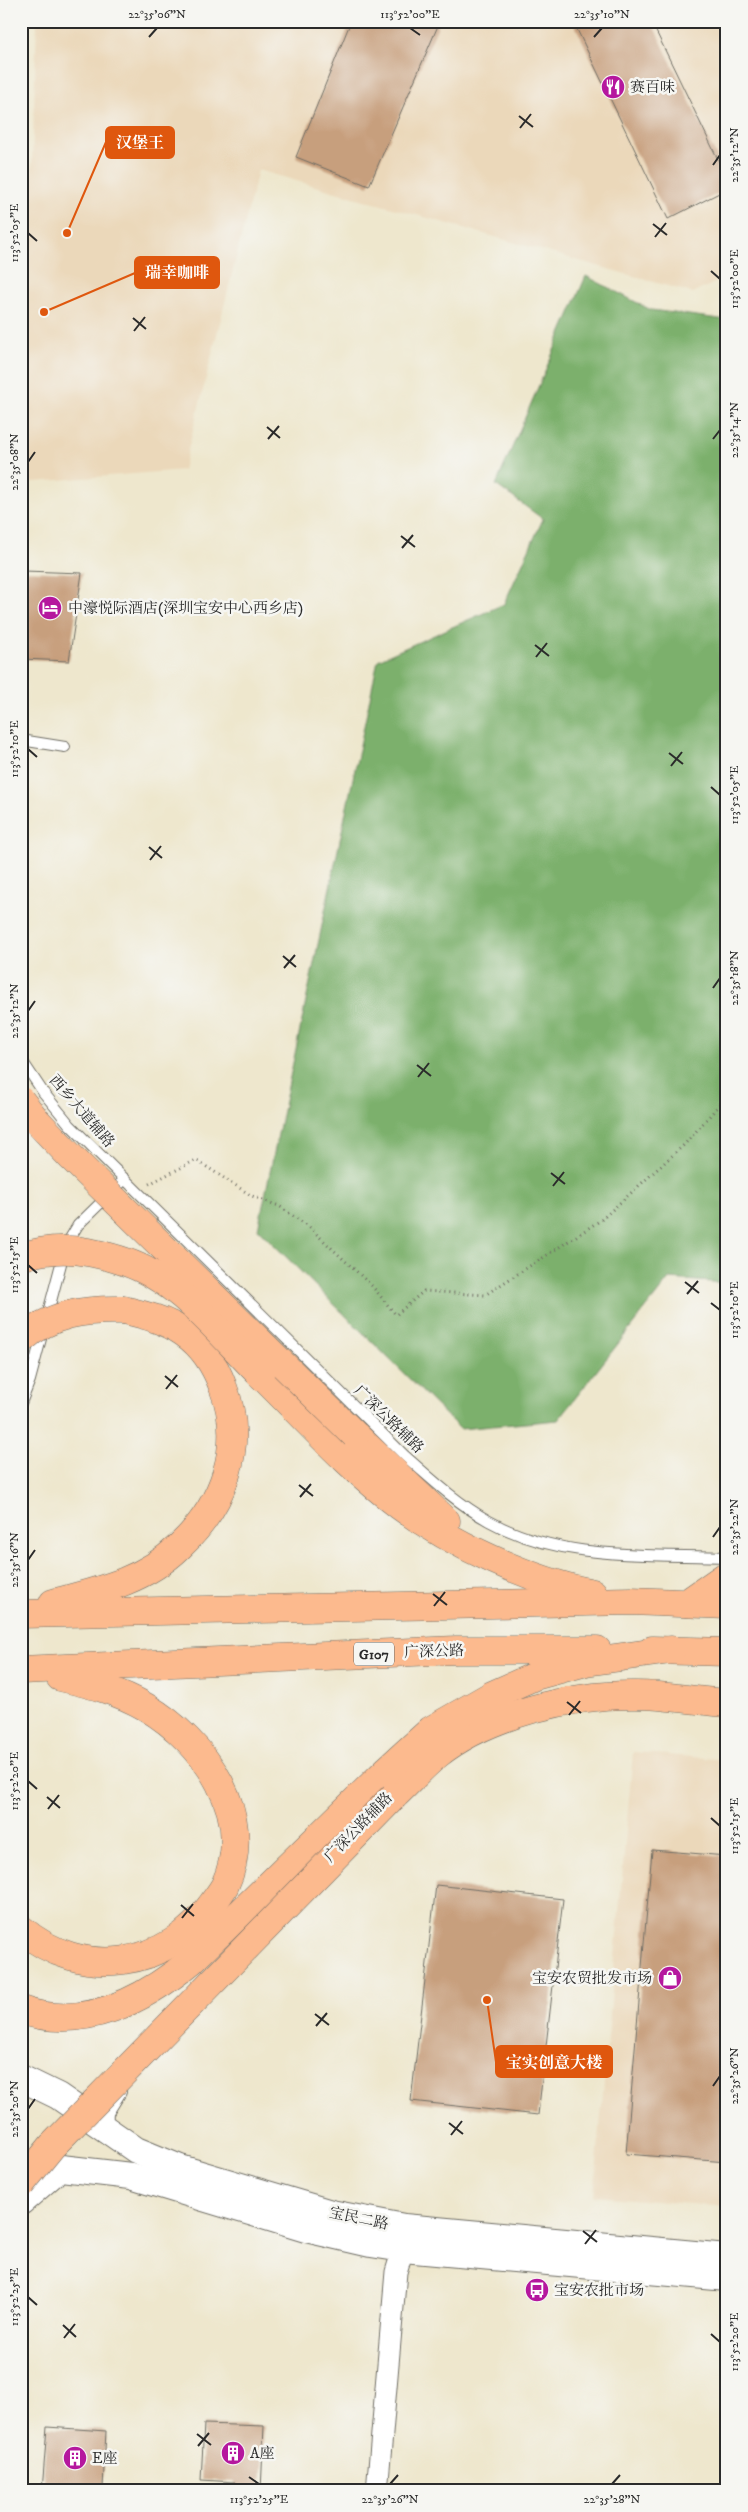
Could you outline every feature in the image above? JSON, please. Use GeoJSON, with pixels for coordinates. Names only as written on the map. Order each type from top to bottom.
{"type":"FeatureCollection","features":[{"type":"Feature","properties":{"kind":"highway"},"geometry":{"type":"LineString","coordinates":[[21,1101],[72,1158],[355,1435],[480,1552]]}},
{"type":"Feature","properties":{"kind":"highway"},"geometry":{"type":"LineString","coordinates":[[21,1257],[38,1251],[78,1250],[116,1258],[150,1273],[181,1295],[365,1477],[401,1507],[480,1552],[528,1573],[579,1590],[631,1601]]}},
{"type":"Feature","properties":{"kind":"highway"},"geometry":{"type":"LineString","coordinates":[[21,1340],[28,1333],[58,1317],[92,1309],[124,1310],[157,1318],[184,1333],[206,1353],[219,1376],[230,1404],[233,1432],[230,1465],[221,1493],[204,1520],[179,1547],[154,1567],[119,1585],[21,1613]]}},
{"type":"Feature","properties":{"kind":"highway"},"geometry":{"type":"LineString","coordinates":[[687,1603],[727,1575]]}},
{"type":"Feature","properties":{"kind":"highway"},"geometry":{"type":"LineString","coordinates":[[21,1613],[631,1601],[727,1605]]}},
{"type":"Feature","properties":{"kind":"highway","name":"广深公路"},"geometry":{"type":"LineString","coordinates":[[21,1671],[456,1650],[671,1650],[727,1652]]}},
{"type":"Feature","properties":{"kind":"highway"},"geometry":{"type":"LineString","coordinates":[[21,2010],[37,2016],[72,2017],[104,2012],[137,1999],[166,1982],[191,1961],[388,1769],[431,1730],[492,1695],[536,1676],[586,1662],[671,1650]]}},
{"type":"Feature","properties":{"kind":"highway"},"geometry":{"type":"LineString","coordinates":[[21,1671],[58,1677],[114,1691],[146,1707],[192,1744],[210,1766],[225,1793],[233,1822],[233,1856],[225,1884],[202,1920],[167,1948],[126,1961],[90,1962],[58,1953],[21,1929]]}},
{"type":"Feature","properties":{"kind":"highway"},"geometry":{"type":"LineString","coordinates":[[21,2184],[52,2146],[406,1792],[439,1753],[480,1728],[522,1713],[590,1696],[637,1695],[727,1703]]}},
{"type":"Feature","properties":{"kind":"street","name":"宝民二路"},"geometry":{"type":"LineString","coordinates":[[21,2078],[58,2096],[136,2150],[180,2168],[332,2213],[404,2238],[727,2278]]}},
{"type":"Feature","properties":{"kind":"street","name":"宝民二路"},"geometry":{"type":"LineString","coordinates":[[21,2168],[61,2168],[131,2176],[306,2229],[370,2244],[404,2238],[727,2257]]}},
{"type":"Feature","properties":{"kind":"street"},"geometry":{"type":"LineString","coordinates":[[21,2202],[35,2188],[61,2168]]}},
{"type":"Feature","properties":{"kind":"street"},"geometry":{"type":"LineString","coordinates":[[377,2491],[396,2272],[404,2238]]}},
{"type":"Feature","properties":{"kind":"lane"},"geometry":{"type":"LineString","coordinates":[[21,740],[65,747]]}},
{"type":"Feature","properties":{"kind":"lane","name":"西乡大道辅路"},"geometry":{"type":"LineString","coordinates":[[21,1059],[43,1092],[70,1124],[125,1179]]}},
{"type":"Feature","properties":{"kind":"lane"},"geometry":{"type":"LineString","coordinates":[[21,1403],[30,1380],[66,1245],[78,1225],[125,1179]]}},
{"type":"Feature","properties":{"kind":"lane","name":"广深公路辅路"},"geometry":{"type":"LineString","coordinates":[[125,1179],[405,1456],[442,1489],[489,1521],[534,1540],[573,1551],[727,1557]]}},
{"type":"Feature","properties":{"kind":"lane"},"geometry":{"type":"LineString","coordinates":[[586,1710],[622,1706],[727,1709]]}},
{"type":"Feature","properties":{"kind":"lane","name":"广深公路辅路"},"geometry":{"type":"LineString","coordinates":[[358,1849],[406,1792]]}},
{"type":"Feature","properties":{"kind":"lane"},"geometry":{"type":"LineString","coordinates":[[109,2132],[107,2124],[108,2113],[114,2102],[129,2084]]}},
{"type":"Feature","properties":{"kind":"path"},"geometry":{"type":"LineString","coordinates":[[136,1191],[196,1160],[252,1196],[279,1206],[309,1227],[372,1286],[396,1315],[424,1291],[485,1295],[601,1220],[684,1145],[727,1096]]}},
{"type":"Feature","properties":{"kind":"shaded area"},"geometry":{"type":"Polygon","coordinates":[[[37,21],[727,21],[727,277],[693,293],[258,170],[183,470],[21,483],[37,21]]]}},
{"type":"Feature","properties":{"kind":"shaded area","name":"宝安农贸批发市场"},"geometry":{"type":"Polygon","coordinates":[[[633,1752],[727,1760],[727,2207],[594,2196],[633,1752]]]}},
{"type":"Feature","properties":{"kind":"green space"},"geometry":{"type":"Polygon","coordinates":[[[586,276],[651,310],[727,320],[727,1283],[669,1279],[558,1420],[460,1429],[258,1229],[378,660],[504,604],[543,519],[496,485],[586,276]]]}},
{"type":"Feature","properties":{"kind":"building"},"geometry":{"type":"Polygon","coordinates":[[[351,21],[440,21],[369,186],[296,157],[351,21]]]}},
{"type":"Feature","properties":{"kind":"building"},"geometry":{"type":"Polygon","coordinates":[[[573,21],[651,21],[727,178],[727,189],[668,219],[573,21]]]}},
{"type":"Feature","properties":{"kind":"building","name":"中濠悦际酒店(深圳宝安中心西乡店)"},"geometry":{"type":"Polygon","coordinates":[[[24,571],[82,573],[69,661],[21,659],[24,571]]]}},
{"type":"Feature","properties":{"kind":"building"},"geometry":{"type":"Polygon","coordinates":[[[652,1850],[727,1856],[727,2162],[626,2154],[652,1850]]]}},
{"type":"Feature","properties":{"kind":"building"},"geometry":{"type":"Polygon","coordinates":[[[436,1885],[563,1899],[538,2115],[411,2101],[436,1885]]]}},
{"type":"Feature","properties":{"kind":"building","name":"A座"},"geometry":{"type":"Polygon","coordinates":[[[204,2424],[264,2426],[261,2491],[234,2491],[235,2482],[201,2480],[204,2424]]]}},
{"type":"Feature","properties":{"kind":"building","name":"E座"},"geometry":{"type":"Polygon","coordinates":[[[47,2427],[106,2431],[103,2487],[70,2486],[69,2491],[42,2491],[47,2427]]]}},
{"type":"Feature","properties":{"kind":"place","name":"赛百味"},"geometry":{"type":"Point","coordinates":[613,87]}},
{"type":"Feature","properties":{"kind":"place","name":"汉堡王"},"geometry":{"type":"Point","coordinates":[67,233]}},
{"type":"Feature","properties":{"kind":"place","name":"瑞幸咖啡"},"geometry":{"type":"Point","coordinates":[44,312]}},
{"type":"Feature","properties":{"kind":"place","name":"中濠悦际酒店(深圳宝安中心西乡店)"},"geometry":{"type":"Point","coordinates":[50,608]}},
{"type":"Feature","properties":{"kind":"place","name":"宝安农贸批发市场"},"geometry":{"type":"Point","coordinates":[670,1978]}},
{"type":"Feature","properties":{"kind":"place","name":"宝实创意大楼"},"geometry":{"type":"Point","coordinates":[487,2000]}},
{"type":"Feature","properties":{"kind":"place","name":"宝安农批市场"},"geometry":{"type":"Point","coordinates":[537,2290]}},
{"type":"Feature","properties":{"kind":"place","name":"A座"},"geometry":{"type":"Point","coordinates":[233,2453]}},
{"type":"Feature","properties":{"kind":"place","name":"E座"},"geometry":{"type":"Point","coordinates":[75,2458]}}]}
